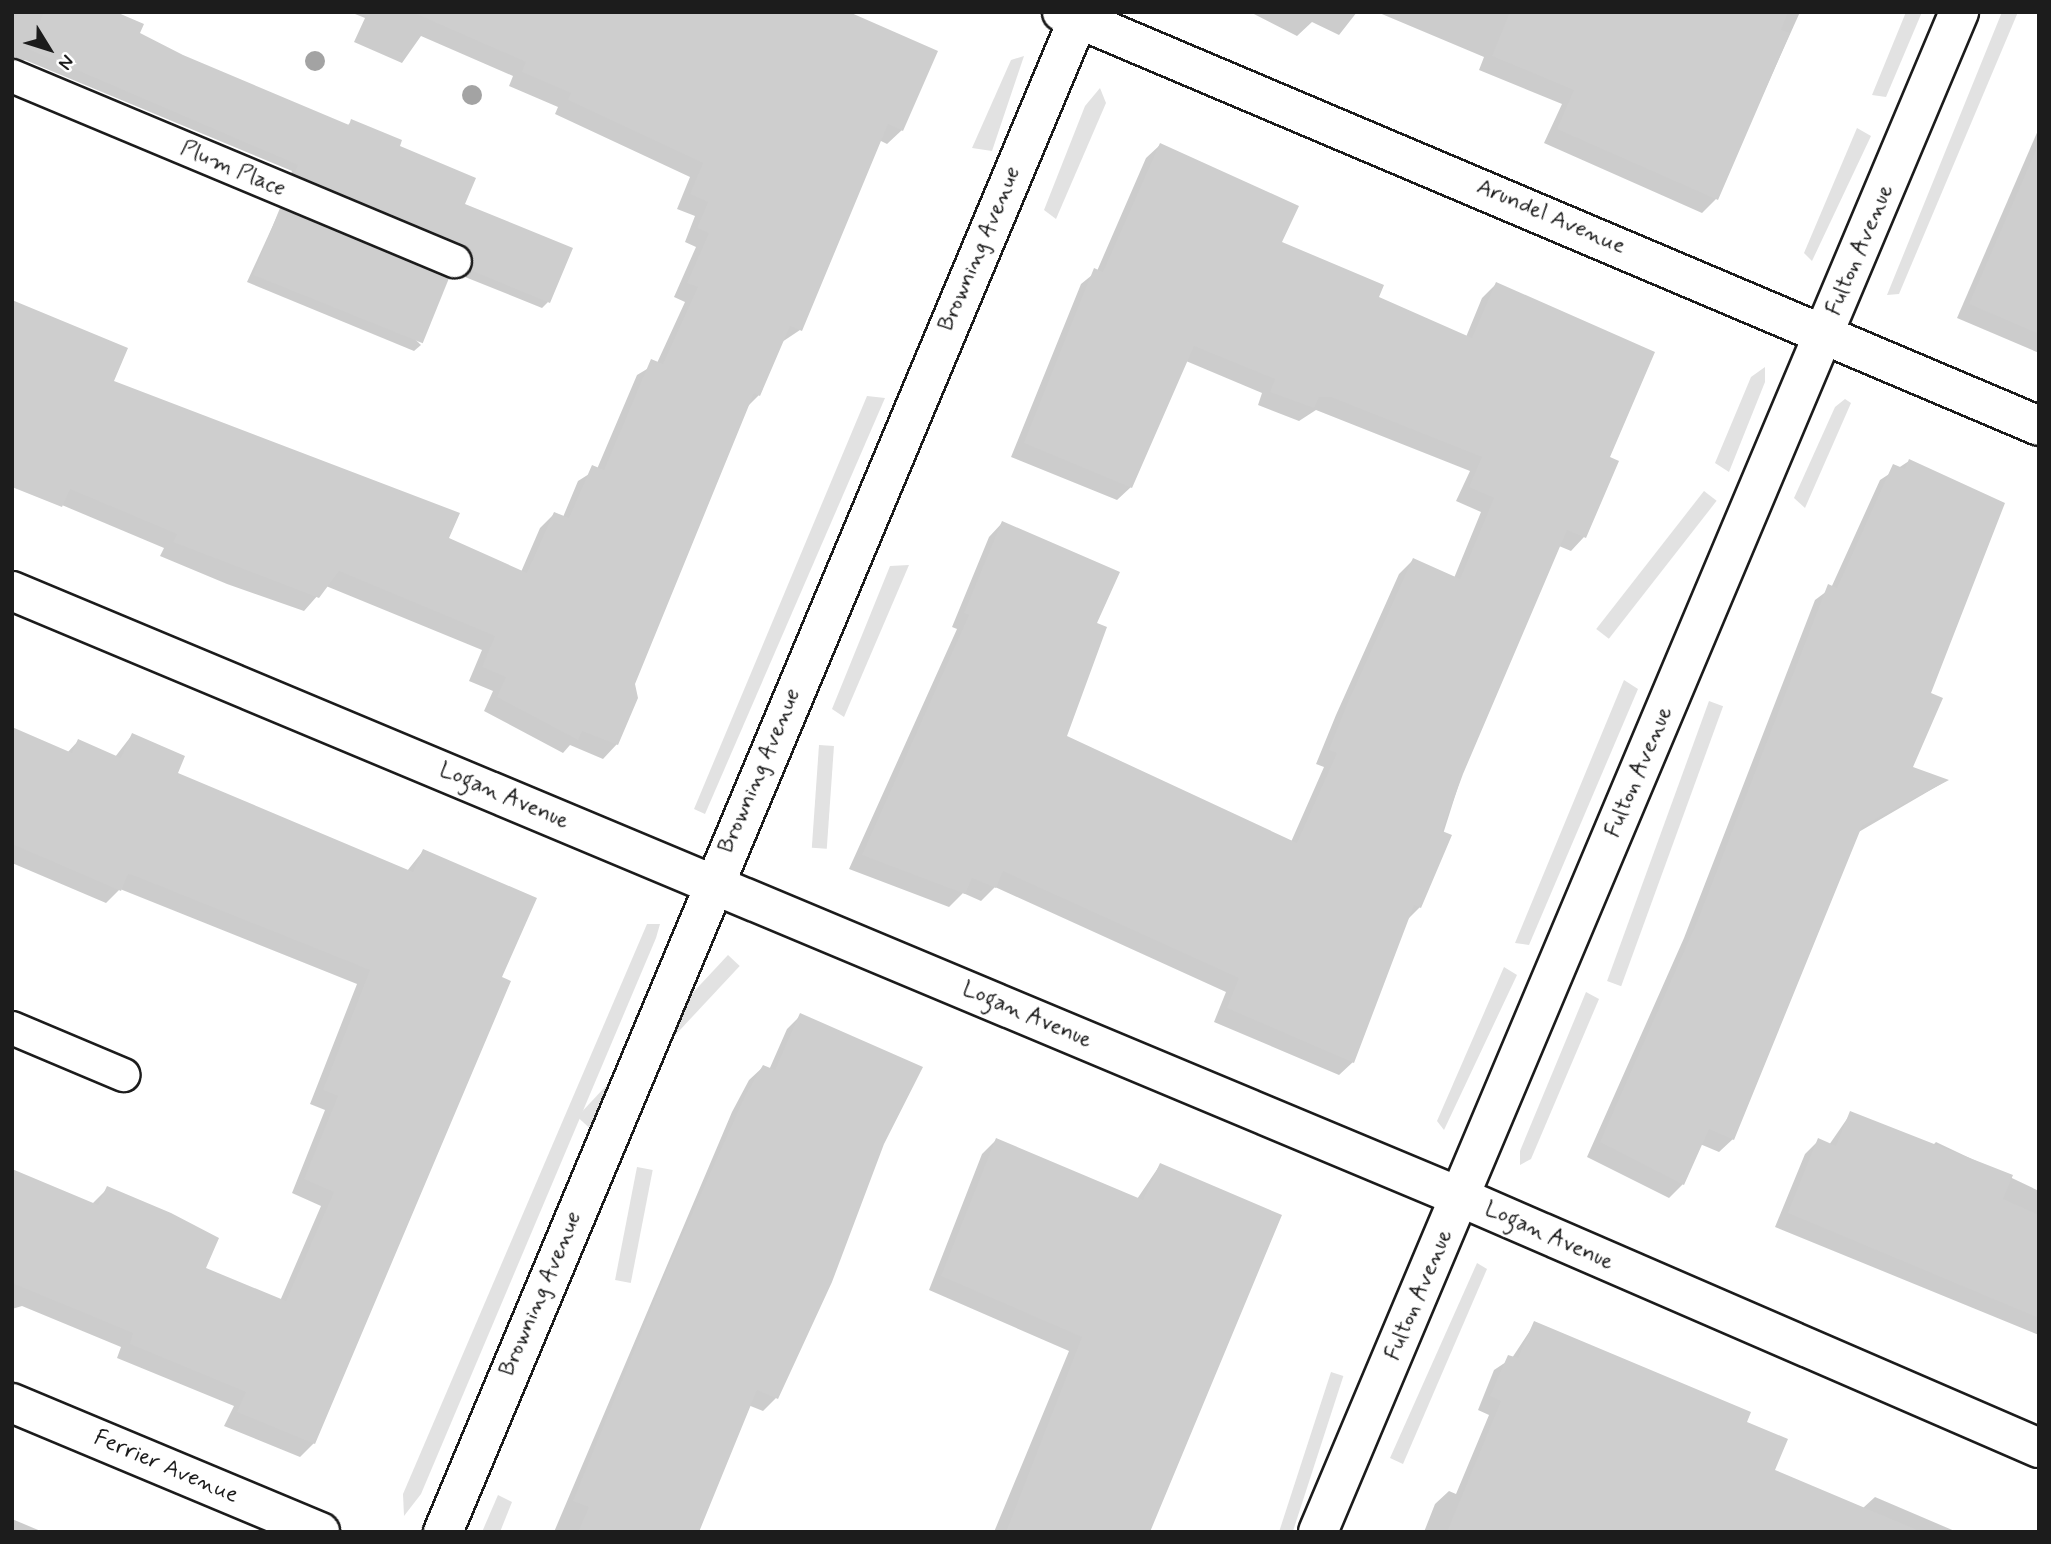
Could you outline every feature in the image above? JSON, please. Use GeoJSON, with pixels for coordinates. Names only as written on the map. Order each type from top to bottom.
{"type":"FeatureCollection","features":[{"type":"Feature","properties":{"kind":"street","name":"Fulton Avenue"},"geometry":{"type":"LineString","coordinates":[[1318,1532],[1959,12]]}},
{"type":"Feature","properties":{"kind":"street","name":"Arundel Avenue"},"geometry":{"type":"LineString","coordinates":[[1074,14],[2039,426]]}},
{"type":"Feature","properties":{"kind":"street","name":"Browning Avenue"},"geometry":{"type":"LineString","coordinates":[[443,1532],[1074,14]]}},
{"type":"Feature","properties":{"kind":"street","name":"Logan Avenue"},"geometry":{"type":"LineString","coordinates":[[12,591],[1460,1197],[2039,1448]]}},
{"type":"Feature","properties":{"kind":"street","name":"Ferrier Avenue"},"geometry":{"type":"LineString","coordinates":[[12,1403],[320,1532]]}},
{"type":"Feature","properties":{"kind":"lane","name":"Plum Place"},"geometry":{"type":"LineString","coordinates":[[12,76],[454,261]]}},
{"type":"Feature","properties":{"kind":"lane"},"geometry":{"type":"LineString","coordinates":[[12,1028],[123,1075]]}},
{"type":"Feature","properties":{"kind":"shaded area"},"geometry":{"type":"Polygon","coordinates":[[[1906,12],[1922,12],[1886,97],[1872,95],[1906,12]]]}},
{"type":"Feature","properties":{"kind":"shaded area"},"geometry":{"type":"Polygon","coordinates":[[[2002,12],[2018,12],[1899,294],[1887,295],[2002,12]]]}},
{"type":"Feature","properties":{"kind":"shaded area"},"geometry":{"type":"Polygon","coordinates":[[[1024,56],[992,151],[972,148],[1011,60],[1024,56]]]}},
{"type":"Feature","properties":{"kind":"shaded area"},"geometry":{"type":"Polygon","coordinates":[[[1100,88],[1106,103],[1056,219],[1044,210],[1085,106],[1100,88]]]}},
{"type":"Feature","properties":{"kind":"shaded area"},"geometry":{"type":"Polygon","coordinates":[[[1857,128],[1871,136],[1812,261],[1804,253],[1857,128]]]}},
{"type":"Feature","properties":{"kind":"shaded area"},"geometry":{"type":"Polygon","coordinates":[[[1765,367],[1765,382],[1729,472],[1715,463],[1751,377],[1765,367]]]}},
{"type":"Feature","properties":{"kind":"shaded area"},"geometry":{"type":"Polygon","coordinates":[[[867,396],[885,398],[705,814],[694,809],[867,396]]]}},
{"type":"Feature","properties":{"kind":"shaded area"},"geometry":{"type":"Polygon","coordinates":[[[1845,399],[1851,403],[1805,508],[1794,498],[1835,407],[1845,399]]]}},
{"type":"Feature","properties":{"kind":"shaded area"},"geometry":{"type":"Polygon","coordinates":[[[1704,491],[1717,501],[1609,639],[1596,629],[1704,491]]]}},
{"type":"Feature","properties":{"kind":"shaded area"},"geometry":{"type":"Polygon","coordinates":[[[909,565],[844,717],[832,709],[890,566],[909,565]]]}},
{"type":"Feature","properties":{"kind":"shaded area"},"geometry":{"type":"Polygon","coordinates":[[[1624,680],[1638,689],[1529,945],[1515,943],[1624,680]]]}},
{"type":"Feature","properties":{"kind":"shaded area"},"geometry":{"type":"Polygon","coordinates":[[[1709,701],[1723,706],[1621,986],[1607,981],[1709,701]]]}},
{"type":"Feature","properties":{"kind":"shaded area"},"geometry":{"type":"Polygon","coordinates":[[[819,745],[834,746],[827,849],[812,848],[819,745]]]}},
{"type":"Feature","properties":{"kind":"shaded area"},"geometry":{"type":"Polygon","coordinates":[[[647,924],[660,924],[656,938],[421,1494],[404,1516],[403,1494],[647,924]]]}},
{"type":"Feature","properties":{"kind":"shaded area"},"geometry":{"type":"Polygon","coordinates":[[[728,955],[740,966],[589,1128],[577,1117],[728,955]]]}},
{"type":"Feature","properties":{"kind":"shaded area"},"geometry":{"type":"Polygon","coordinates":[[[1504,967],[1517,975],[1444,1130],[1437,1121],[1504,967]]]}},
{"type":"Feature","properties":{"kind":"shaded area"},"geometry":{"type":"Polygon","coordinates":[[[1586,992],[1599,999],[1531,1159],[1520,1165],[1520,1151],[1586,992]]]}},
{"type":"Feature","properties":{"kind":"shaded area"},"geometry":{"type":"Polygon","coordinates":[[[637,1167],[653,1170],[631,1283],[615,1280],[637,1167]]]}},
{"type":"Feature","properties":{"kind":"shaded area"},"geometry":{"type":"Polygon","coordinates":[[[1477,1263],[1487,1269],[1403,1464],[1390,1458],[1477,1263]]]}},
{"type":"Feature","properties":{"kind":"shaded area"},"geometry":{"type":"Polygon","coordinates":[[[1331,1372],[1343,1376],[1293,1532],[1279,1532],[1331,1372]]]}},
{"type":"Feature","properties":{"kind":"shaded area"},"geometry":{"type":"Polygon","coordinates":[[[498,1495],[512,1502],[500,1532],[482,1532],[498,1495]]]}},
{"type":"Feature","properties":{"kind":"building"},"geometry":{"type":"Polygon","coordinates":[[[44,12],[116,12],[144,24],[140,33],[183,55],[349,125],[351,119],[402,140],[400,146],[476,178],[465,204],[573,248],[550,303],[470,270],[473,258],[462,244],[294,174],[298,165],[28,49],[44,12]]]}},
{"type":"Feature","properties":{"kind":"building"},"geometry":{"type":"Polygon","coordinates":[[[412,12],[849,12],[938,51],[903,131],[888,124],[802,331],[790,326],[760,396],[754,393],[635,684],[638,698],[618,745],[582,731],[578,740],[497,697],[506,677],[482,667],[495,636],[339,571],[319,598],[173,542],[177,534],[70,489],[62,507],[12,487],[12,300],[128,348],[114,381],[460,513],[449,538],[527,573],[554,512],[569,518],[592,465],[604,470],[651,359],[663,364],[698,287],[687,283],[709,233],[697,228],[708,202],[690,194],[703,163],[568,100],[571,93],[522,72],[526,62],[412,12]]]}},
{"type":"Feature","properties":{"kind":"building"},"geometry":{"type":"Polygon","coordinates":[[[1510,12],[1788,12],[1781,30],[1790,33],[1718,200],[1557,129],[1574,90],[1492,56],[1510,12]]]}},
{"type":"Feature","properties":{"kind":"building"},"geometry":{"type":"Polygon","coordinates":[[[1160,143],[1299,206],[1282,242],[1384,285],[1379,297],[1472,338],[1496,282],[1655,352],[1610,457],[1619,461],[1586,538],[1567,530],[1463,774],[1442,831],[1452,835],[1421,908],[1414,905],[1354,1063],[1227,1008],[1239,978],[1003,871],[996,888],[972,878],[965,894],[862,855],[969,615],[964,613],[1002,521],[1120,572],[1097,623],[1107,627],[1067,736],[1297,843],[1337,753],[1329,750],[1349,700],[1413,558],[1460,579],[1494,498],[1469,487],[1482,457],[1331,397],[1319,397],[1314,408],[1270,392],[1275,379],[1194,346],[1132,488],[1024,443],[1094,268],[1103,272],[1160,143]]]}},
{"type":"Feature","properties":{"kind":"building"},"geometry":{"type":"Polygon","coordinates":[[[2039,143],[2039,334],[1969,304],[2039,143]]]}},
{"type":"Feature","properties":{"kind":"building"},"geometry":{"type":"Polygon","coordinates":[[[280,208],[450,277],[423,343],[253,275],[280,208]]]}},
{"type":"Feature","properties":{"kind":"building"},"geometry":{"type":"Polygon","coordinates":[[[1909,459],[2005,503],[1931,693],[1943,698],[1913,767],[1949,780],[1862,826],[1734,1140],[1709,1129],[1684,1185],[1600,1142],[1697,922],[1828,584],[1837,588],[1893,464],[1905,469],[1909,459]]]}},
{"type":"Feature","properties":{"kind":"building"},"geometry":{"type":"Polygon","coordinates":[[[12,727],[72,753],[78,739],[121,758],[132,733],[185,756],[178,773],[413,872],[423,849],[537,898],[502,977],[511,981],[315,1444],[237,1412],[246,1392],[130,1344],[133,1333],[12,1283],[12,1169],[98,1205],[107,1186],[171,1213],[219,1238],[206,1268],[286,1301],[334,1192],[304,1179],[338,1096],[323,1090],[370,970],[135,876],[128,874],[121,891],[12,844],[12,727]]]}},
{"type":"Feature","properties":{"kind":"building"},"geometry":{"type":"Polygon","coordinates":[[[800,1013],[923,1067],[884,1144],[832,1282],[778,1399],[757,1390],[699,1532],[578,1532],[589,1507],[573,1501],[669,1265],[745,1096],[763,1065],[775,1070],[800,1013]]]}},
{"type":"Feature","properties":{"kind":"building"},"geometry":{"type":"Polygon","coordinates":[[[1850,1111],[2013,1175],[2003,1199],[2039,1215],[2039,1318],[1788,1213],[1818,1138],[1836,1146],[1850,1111]]]}},
{"type":"Feature","properties":{"kind":"building"},"geometry":{"type":"Polygon","coordinates":[[[996,1138],[1143,1200],[1160,1163],[1282,1215],[1150,1532],[1006,1532],[1082,1337],[941,1276],[996,1138]]]}},
{"type":"Feature","properties":{"kind":"building"},"geometry":{"type":"Polygon","coordinates":[[[1534,1321],[1751,1412],[1747,1422],[1788,1439],[1775,1470],[1922,1532],[1447,1532],[1501,1401],[1490,1396],[1508,1355],[1518,1358],[1534,1321]]]}}]}
